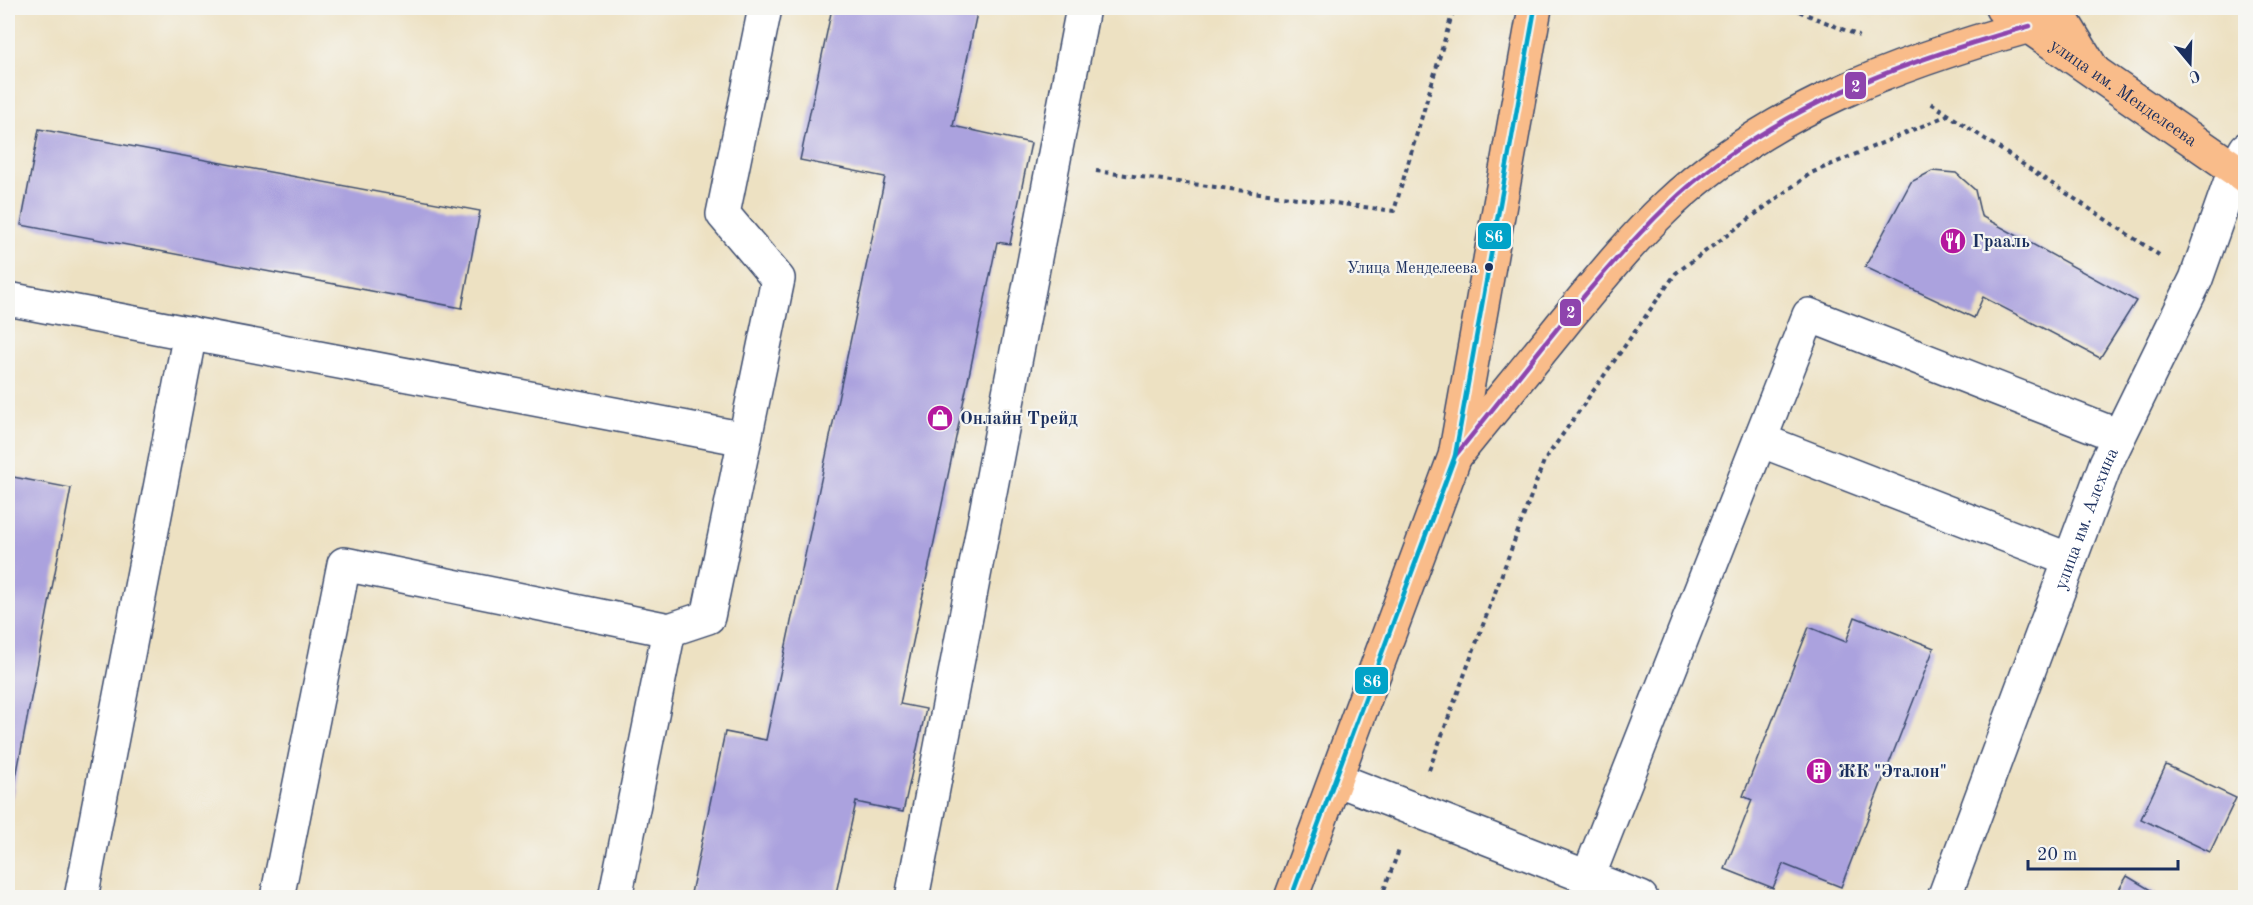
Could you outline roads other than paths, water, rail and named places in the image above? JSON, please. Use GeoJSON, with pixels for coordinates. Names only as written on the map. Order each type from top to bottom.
{"type":"FeatureCollection","features":[{"type":"Feature","properties":{"kind":"main road"},"geometry":{"type":"LineString","coordinates":[[1291,897],[1455,456],[1535,8]]}},
{"type":"Feature","properties":{"kind":"main road","name":"улица им. Менделеева"},"geometry":{"type":"LineString","coordinates":[[2002,8],[2042,17],[2093,70],[2242,165]]}},
{"type":"Feature","properties":{"kind":"main road"},"geometry":{"type":"LineString","coordinates":[[1455,456],[1620,254],[1668,205],[1725,158],[1784,123],[1875,77],[2042,17]]}},
{"type":"Feature","properties":{"kind":"street"},"geometry":{"type":"LineString","coordinates":[[277,897],[345,564],[669,630],[708,617],[778,279],[723,214],[765,8]]}},
{"type":"Feature","properties":{"kind":"street"},"geometry":{"type":"LineString","coordinates":[[912,897],[1083,8]]}},
{"type":"Feature","properties":{"kind":"street","name":"улица им. Алехина"},"geometry":{"type":"LineString","coordinates":[[1944,897],[2070,560],[2119,436],[2196,279],[2242,165]]}},
{"type":"Feature","properties":{"kind":"street"},"geometry":{"type":"LineString","coordinates":[[8,299],[744,439]]}},
{"type":"Feature","properties":{"kind":"street"},"geometry":{"type":"LineString","coordinates":[[1588,877],[1809,315],[2119,436]]}},
{"type":"Feature","properties":{"kind":"street"},"geometry":{"type":"LineString","coordinates":[[81,897],[189,333]]}},
{"type":"Feature","properties":{"kind":"street"},"geometry":{"type":"LineString","coordinates":[[1760,440],[2070,560]]}},
{"type":"Feature","properties":{"kind":"street"},"geometry":{"type":"LineString","coordinates":[[615,897],[669,630]]}},
{"type":"Feature","properties":{"kind":"street"},"geometry":{"type":"LineString","coordinates":[[1336,779],[1641,897]]}},
{"type":"Feature","properties":{"kind":"place","name":"Грааль"},"geometry":{"type":"Point","coordinates":[1953,241]}},
{"type":"Feature","properties":{"kind":"place","name":"Улица Менделеева"},"geometry":{"type":"Point","coordinates":[1489,267]}},
{"type":"Feature","properties":{"kind":"place","name":"Онлайн Трейд"},"geometry":{"type":"Point","coordinates":[940,418]}},
{"type":"Feature","properties":{"kind":"place","name":"ЖК \"Эталон\""},"geometry":{"type":"Point","coordinates":[1819,771]}}]}
